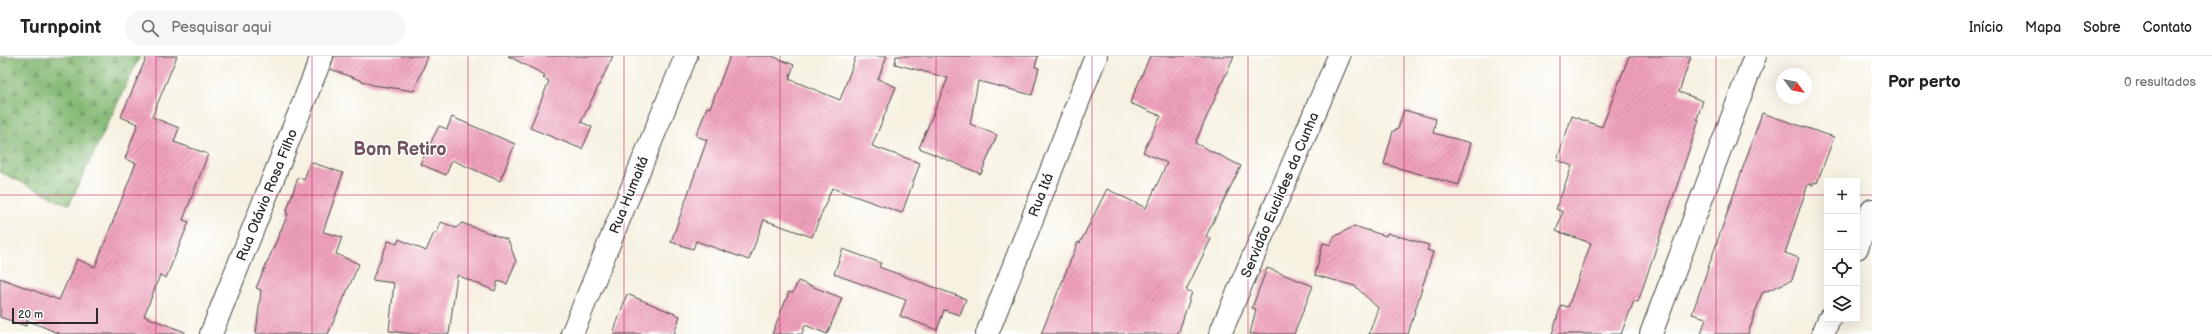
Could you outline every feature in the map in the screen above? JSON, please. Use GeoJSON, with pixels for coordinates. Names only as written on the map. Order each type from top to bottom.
{"type":"FeatureCollection","features":[{"type":"Feature","properties":{"kind":"street","name":"Rua Otávio Rosa Filho"},"geometry":{"type":"LineString","coordinates":[[211,334],[322,56]]}},
{"type":"Feature","properties":{"kind":"street","name":"Rua Humaitá"},"geometry":{"type":"LineString","coordinates":[[572,334],[686,56]]}},
{"type":"Feature","properties":{"kind":"street","name":"Rua Itá"},"geometry":{"type":"LineString","coordinates":[[987,334],[1096,56]]}},
{"type":"Feature","properties":{"kind":"street","name":"Servidão Euclides da Cunha"},"geometry":{"type":"LineString","coordinates":[[1220,334],[1339,56]]}},
{"type":"Feature","properties":{"kind":"street"},"geometry":{"type":"LineString","coordinates":[[1652,334],[1755,56]]}},
{"type":"Feature","properties":{"kind":"street"},"geometry":{"type":"LineString","coordinates":[[1860,240],[1872,210]]}},
{"type":"Feature","properties":{"kind":"street"},"geometry":{"type":"LineString","coordinates":[[1823,334],[1828,322]]}},
{"type":"Feature","properties":{"kind":"green space"},"geometry":{"type":"Polygon","coordinates":[[[0,56],[140,56],[69,205],[0,172],[0,56]]]}},
{"type":"Feature","properties":{"kind":"building"},"geometry":{"type":"Polygon","coordinates":[[[147,56],[177,56],[152,117],[179,128],[174,142],[208,154],[183,220],[189,222],[166,278],[160,275],[144,316],[185,332],[185,334],[60,334],[27,320],[26,326],[0,317],[0,278],[59,300],[77,259],[95,267],[136,163],[125,159],[138,124],[121,117],[147,56]]]}},
{"type":"Feature","properties":{"kind":"building"},"geometry":{"type":"Polygon","coordinates":[[[334,56],[428,56],[414,91],[373,85],[330,69],[334,56]]]}},
{"type":"Feature","properties":{"kind":"building"},"geometry":{"type":"Polygon","coordinates":[[[508,56],[613,56],[581,122],[592,127],[582,149],[530,128],[549,81],[543,78],[545,75],[508,56]]]}},
{"type":"Feature","properties":{"kind":"building"},"geometry":{"type":"Polygon","coordinates":[[[730,56],[772,56],[794,65],[789,79],[840,100],[856,56],[887,56],[878,79],[896,87],[872,146],[920,163],[902,213],[832,188],[812,237],[764,220],[749,260],[696,241],[693,249],[671,242],[707,140],[696,136],[707,107],[710,108],[730,56]]]}},
{"type":"Feature","properties":{"kind":"building"},"geometry":{"type":"Polygon","coordinates":[[[896,56],[1038,56],[1035,67],[1039,68],[1032,95],[978,81],[970,124],[997,135],[981,174],[919,148],[948,78],[895,64],[896,56]]]}},
{"type":"Feature","properties":{"kind":"building"},"geometry":{"type":"Polygon","coordinates":[[[1150,56],[1234,56],[1195,143],[1241,166],[1206,236],[1211,239],[1186,290],[1192,292],[1178,334],[1041,334],[1078,242],[1080,243],[1107,189],[1146,208],[1167,163],[1143,152],[1161,116],[1130,103],[1150,56]]]}},
{"type":"Feature","properties":{"kind":"building"},"geometry":{"type":"Polygon","coordinates":[[[1629,56],[1691,56],[1679,92],[1703,101],[1697,119],[1699,120],[1638,302],[1634,301],[1621,334],[1552,334],[1561,305],[1568,307],[1591,243],[1556,231],[1563,212],[1556,209],[1572,166],[1557,160],[1572,116],[1602,127],[1629,56]]]}},
{"type":"Feature","properties":{"kind":"building"},"geometry":{"type":"Polygon","coordinates":[[[1404,110],[1436,119],[1433,133],[1471,143],[1459,185],[1384,164],[1393,131],[1398,129],[1404,110]]]}},
{"type":"Feature","properties":{"kind":"building"},"geometry":{"type":"Polygon","coordinates":[[[1762,113],[1834,137],[1817,183],[1814,182],[1813,185],[1808,184],[1785,253],[1799,258],[1792,280],[1762,293],[1748,334],[1701,334],[1706,318],[1692,314],[1762,113]]]}},
{"type":"Feature","properties":{"kind":"building"},"geometry":{"type":"Polygon","coordinates":[[[452,117],[515,144],[500,181],[452,160],[446,175],[420,164],[439,126],[447,129],[452,117]]]}},
{"type":"Feature","properties":{"kind":"building"},"geometry":{"type":"Polygon","coordinates":[[[310,162],[343,173],[323,232],[342,237],[336,254],[359,264],[328,334],[256,334],[261,290],[256,288],[288,214],[286,213],[298,177],[304,180],[310,162]]]}},
{"type":"Feature","properties":{"kind":"building"},"geometry":{"type":"Polygon","coordinates":[[[441,222],[456,228],[462,223],[508,240],[516,261],[507,284],[498,281],[495,291],[457,275],[449,334],[414,334],[389,331],[394,283],[372,280],[388,241],[397,244],[399,239],[426,251],[434,233],[437,233],[441,222]]]}},
{"type":"Feature","properties":{"kind":"building"},"geometry":{"type":"Polygon","coordinates":[[[1354,226],[1386,236],[1387,233],[1429,245],[1427,250],[1433,252],[1408,334],[1369,334],[1378,308],[1355,286],[1315,275],[1323,243],[1331,245],[1334,237],[1354,226]]]}},
{"type":"Feature","properties":{"kind":"building"},"geometry":{"type":"Polygon","coordinates":[[[843,249],[881,263],[879,267],[966,299],[960,315],[944,310],[937,330],[900,316],[906,300],[834,274],[843,249]]]}},
{"type":"Feature","properties":{"kind":"building"},"geometry":{"type":"Polygon","coordinates":[[[1267,268],[1313,286],[1294,334],[1250,334],[1256,309],[1252,308],[1267,268]]]}},
{"type":"Feature","properties":{"kind":"building"},"geometry":{"type":"Polygon","coordinates":[[[798,281],[842,298],[827,334],[805,325],[802,334],[772,334],[789,292],[793,293],[798,281]]]}},
{"type":"Feature","properties":{"kind":"building"},"geometry":{"type":"Polygon","coordinates":[[[627,294],[680,316],[674,334],[613,334],[627,294]]]}},
{"type":"Feature","properties":{"kind":"district","name":"Bom Retiro"},"geometry":{"type":"Point","coordinates":[400,149]}}]}
